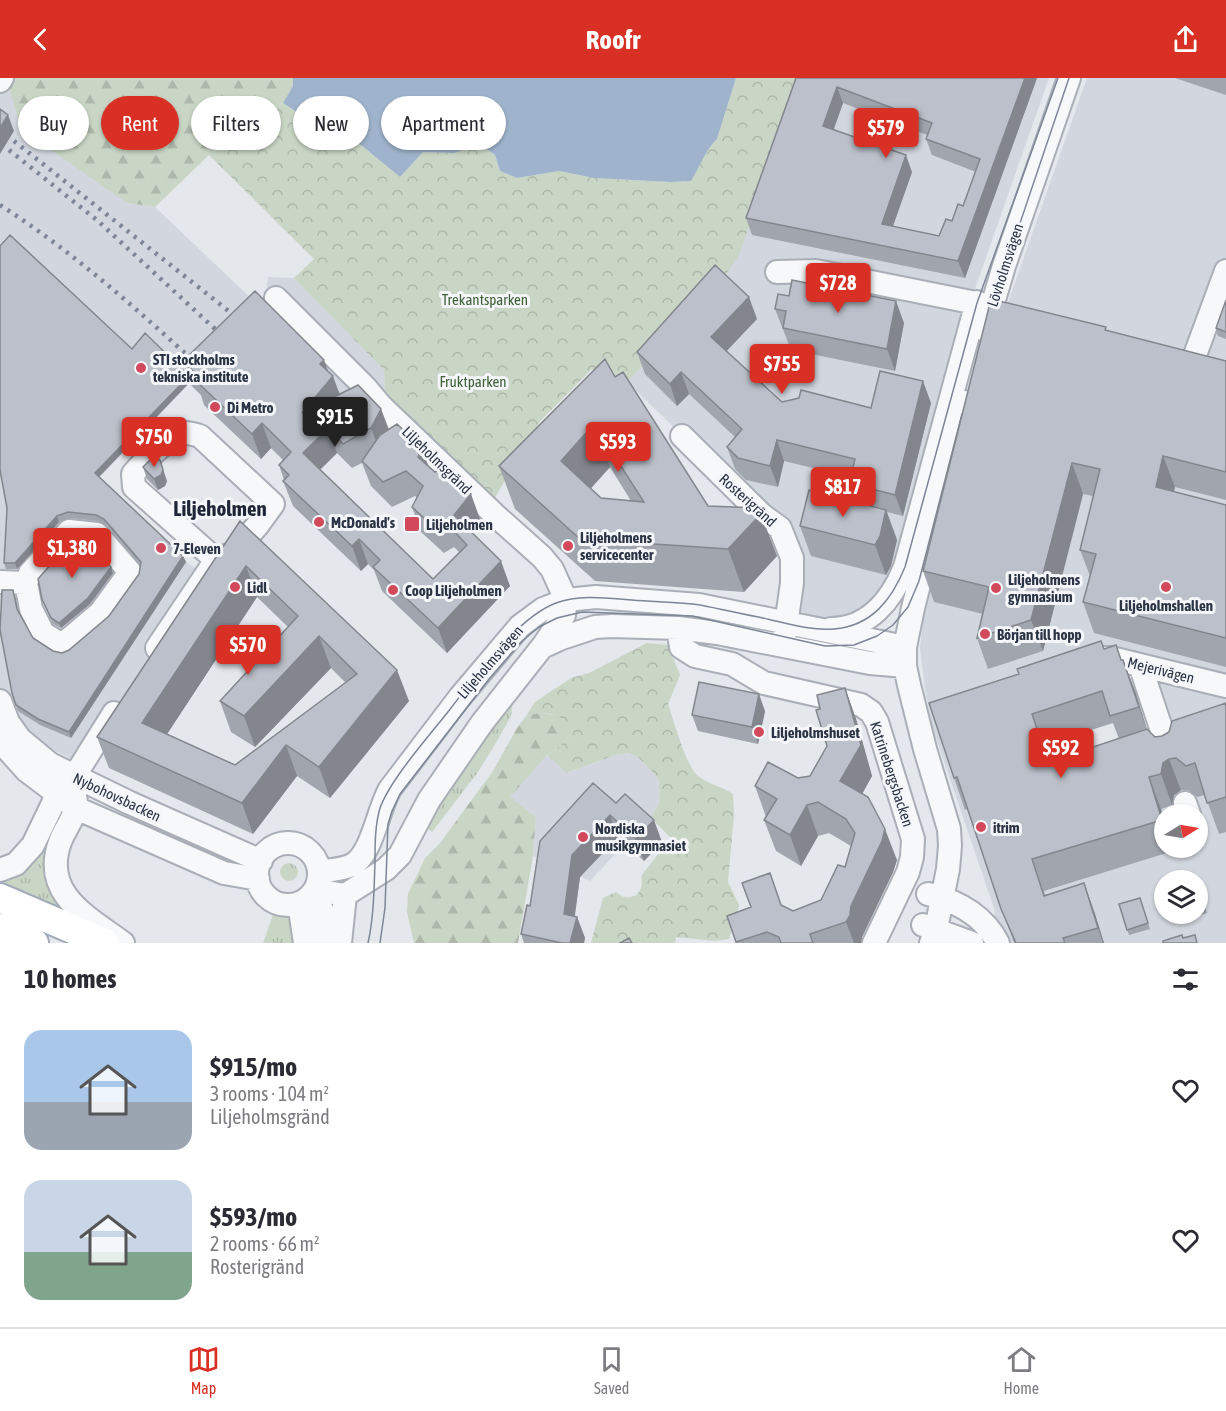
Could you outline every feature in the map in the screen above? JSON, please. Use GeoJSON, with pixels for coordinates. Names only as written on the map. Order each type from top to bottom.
{"type":"FeatureCollection","features":[{"type":"Feature","properties":{"kind":"main road"},"geometry":{"type":"LineString","coordinates":[[0,898],[105,943]]}},
{"type":"Feature","properties":{"kind":"main road"},"geometry":{"type":"LineString","coordinates":[[0,928],[34,943]]}},
{"type":"Feature","properties":{"kind":"street","name":"Lövholmsvägen"},"geometry":{"type":"LineString","coordinates":[[899,656],[993,306],[1058,78]]}},
{"type":"Feature","properties":{"kind":"street","name":"Lövholmsvägen"},"geometry":{"type":"LineString","coordinates":[[872,614],[897,588],[905,567],[1069,78]]}},
{"type":"Feature","properties":{"kind":"street"},"geometry":{"type":"LineString","coordinates":[[777,272],[816,271],[993,306]]}},
{"type":"Feature","properties":{"kind":"street"},"geometry":{"type":"LineString","coordinates":[[1193,355],[1226,271]]}},
{"type":"Feature","properties":{"kind":"street","name":"Liljeholmsgränd"},"geometry":{"type":"LineString","coordinates":[[276,298],[366,387],[382,407],[542,557],[552,569],[571,609]]}},
{"type":"Feature","properties":{"kind":"street"},"geometry":{"type":"LineString","coordinates":[[145,666],[216,560],[233,553],[273,504],[200,436],[187,433],[178,435],[142,463],[133,474],[134,487],[216,560]]}},
{"type":"Feature","properties":{"kind":"street","name":"Rosterigränd"},"geometry":{"type":"LineString","coordinates":[[682,436],[762,515],[780,528],[792,558],[788,624],[782,646]]}},
{"type":"Feature","properties":{"kind":"street"},"geometry":{"type":"LineString","coordinates":[[69,531],[97,534],[130,572],[100,613],[62,645],[43,633],[31,609],[26,583],[30,573],[69,531]]}},
{"type":"Feature","properties":{"kind":"street","name":"Lövholmsvägen"},"geometry":{"type":"LineString","coordinates":[[899,656],[905,567]]}},
{"type":"Feature","properties":{"kind":"street"},"geometry":{"type":"LineString","coordinates":[[0,582],[26,583]]}},
{"type":"Feature","properties":{"kind":"street","name":"Liljeholmsvägen"},"geometry":{"type":"LineString","coordinates":[[386,869],[388,824],[400,794],[459,716],[522,641],[539,627],[596,597],[699,605],[817,629],[899,656]]}},
{"type":"Feature","properties":{"kind":"street","name":"Liljeholmsvägen"},"geometry":{"type":"LineString","coordinates":[[311,890],[358,861],[366,852],[382,804],[390,789],[460,697],[527,620],[550,605],[571,609]]}},
{"type":"Feature","properties":{"kind":"street"},"geometry":{"type":"LineString","coordinates":[[542,647],[571,609],[612,626]]}},
{"type":"Feature","properties":{"kind":"street","name":"Liljeholmsvägen"},"geometry":{"type":"LineString","coordinates":[[817,629],[836,629],[856,623],[872,614]]}},
{"type":"Feature","properties":{"kind":"street","name":"Liljeholmsvägen"},"geometry":{"type":"LineString","coordinates":[[345,895],[386,869],[400,855],[429,800],[482,723],[542,647],[595,627],[612,626],[678,628],[782,646],[899,656]]}},
{"type":"Feature","properties":{"kind":"street","name":"Katrinebergsbacken"},"geometry":{"type":"LineString","coordinates":[[678,628],[681,647],[695,656],[732,664],[764,683],[861,705],[871,712],[877,722],[913,839],[908,872],[874,943]]}},
{"type":"Feature","properties":{"kind":"street"},"geometry":{"type":"LineString","coordinates":[[899,656],[949,829],[948,869],[935,895],[926,935],[972,943]]}},
{"type":"Feature","properties":{"kind":"street","name":"Mejerivägen"},"geometry":{"type":"LineString","coordinates":[[1068,666],[1101,657],[1226,686]]}},
{"type":"Feature","properties":{"kind":"street"},"geometry":{"type":"LineString","coordinates":[[1140,665],[1170,755]]}},
{"type":"Feature","properties":{"kind":"street"},"geometry":{"type":"LineString","coordinates":[[123,943],[73,906],[59,885],[55,856],[74,777],[127,695]]}},
{"type":"Feature","properties":{"kind":"street","name":"Nybohovsbacken"},"geometry":{"type":"LineString","coordinates":[[0,701],[8,722],[28,748],[50,764],[259,870]]}},
{"type":"Feature","properties":{"kind":"street","name":"Nybohovsbacken"},"geometry":{"type":"LineString","coordinates":[[0,737],[8,750],[27,771],[67,801],[224,873],[244,878],[259,870]]}},
{"type":"Feature","properties":{"kind":"street"},"geometry":{"type":"LineString","coordinates":[[0,870],[16,864],[25,856],[67,801]]}},
{"type":"Feature","properties":{"kind":"street"},"geometry":{"type":"LineString","coordinates":[[305,943],[311,890],[317,864],[303,847],[292,844],[277,846],[268,851],[259,870],[265,894],[275,902],[288,905],[311,890],[345,895],[340,943]]}},
{"type":"Feature","properties":{"kind":"street"},"geometry":{"type":"LineString","coordinates":[[311,890],[322,910],[327,943]]}},
{"type":"Feature","properties":{"kind":"street"},"geometry":{"type":"LineString","coordinates":[[935,895],[951,900],[969,910],[993,934],[998,943]]}},
{"type":"Feature","properties":{"kind":"shaded area"},"geometry":{"type":"Polygon","coordinates":[[[802,78],[1049,78],[970,303],[899,578],[854,619],[822,624],[790,619],[790,557],[763,513],[627,382],[727,273],[802,78]]]}},
{"type":"Feature","properties":{"kind":"shaded area"},"geometry":{"type":"Polygon","coordinates":[[[1087,78],[1226,78],[1226,943],[989,943],[995,911],[933,729],[920,648],[923,619],[1005,311],[1087,78]],[[1123,656],[1023,680],[1055,778],[1166,744],[1123,656]]]}},
{"type":"Feature","properties":{"kind":"shaded area"},"geometry":{"type":"Polygon","coordinates":[[[0,82],[18,96],[18,150],[73,150],[127,203],[155,207],[258,305],[266,297],[268,277],[294,278],[384,370],[385,396],[284,461],[271,448],[261,459],[204,405],[207,401],[189,384],[98,479],[186,562],[208,576],[81,764],[36,741],[0,711],[0,82]]]}},
{"type":"Feature","properties":{"kind":"shaded area","name":"Nordiska musikgymnasiet"},"geometry":{"type":"Polygon","coordinates":[[[630,753],[638,757],[658,778],[660,795],[658,806],[590,881],[533,856],[536,817],[509,797],[547,755],[568,773],[615,755],[630,753]]]}},
{"type":"Feature","properties":{"kind":"green space"},"geometry":{"type":"Polygon","coordinates":[[[12,78],[293,78],[293,86],[281,104],[281,96],[191,96],[191,150],[216,150],[155,207],[127,203],[51,150],[89,150],[89,96],[18,96],[18,118],[9,87],[12,78]]]}},
{"type":"Feature","properties":{"kind":"green space","name":"Trekantsparken"},"geometry":{"type":"Polygon","coordinates":[[[736,78],[802,78],[738,257],[727,273],[620,390],[592,369],[540,421],[493,501],[385,396],[384,370],[294,278],[314,259],[209,155],[216,150],[281,150],[281,104],[283,103],[293,110],[293,150],[367,150],[400,177],[423,152],[453,153],[462,150],[488,150],[495,155],[500,171],[517,178],[559,171],[594,178],[690,181],[717,139],[736,78]]]}},
{"type":"Feature","properties":{"kind":"green space"},"geometry":{"type":"Polygon","coordinates":[[[647,643],[668,645],[680,675],[668,704],[692,768],[704,780],[733,794],[734,815],[728,882],[739,905],[729,939],[715,941],[676,937],[675,943],[591,943],[603,898],[616,892],[625,897],[637,894],[642,884],[641,876],[671,838],[650,817],[658,806],[660,795],[658,778],[638,757],[629,753],[615,755],[567,773],[547,755],[573,732],[569,726],[559,717],[547,713],[526,716],[535,702],[571,678],[589,673],[647,643]]]}},
{"type":"Feature","properties":{"kind":"green space"},"geometry":{"type":"Polygon","coordinates":[[[514,694],[511,716],[497,741],[478,772],[432,832],[423,824],[514,694]]]}},
{"type":"Feature","properties":{"kind":"green space"},"geometry":{"type":"Polygon","coordinates":[[[537,713],[563,718],[573,732],[547,755],[510,797],[536,817],[533,856],[518,943],[414,943],[407,912],[408,894],[425,858],[440,843],[493,771],[526,716],[537,713]]]}},
{"type":"Feature","properties":{"kind":"green space"},"geometry":{"type":"Polygon","coordinates":[[[51,830],[55,832],[62,908],[60,909],[3,885],[1,882],[20,875],[33,865],[51,830]]]}},
{"type":"Feature","properties":{"kind":"green space"},"geometry":{"type":"Polygon","coordinates":[[[289,863],[295,866],[298,872],[295,878],[289,881],[283,878],[280,872],[283,866],[289,863]]]}},
{"type":"Feature","properties":{"kind":"green space"},"geometry":{"type":"Polygon","coordinates":[[[276,906],[291,915],[301,943],[263,943],[276,906]]]}},
{"type":"Feature","properties":{"kind":"water"},"geometry":{"type":"Polygon","coordinates":[[[293,78],[736,78],[717,139],[706,153],[691,181],[671,182],[594,178],[559,171],[517,178],[500,171],[495,155],[488,150],[506,150],[506,96],[381,96],[381,150],[463,150],[454,153],[423,152],[400,177],[367,150],[369,150],[369,96],[293,96],[293,110],[283,103],[293,86],[293,78]]]}},
{"type":"Feature","properties":{"kind":"building"},"geometry":{"type":"Polygon","coordinates":[[[796,78],[1025,78],[958,261],[746,218],[796,78]],[[837,87],[823,126],[906,155],[882,224],[939,236],[946,219],[952,221],[958,204],[963,206],[980,159],[926,139],[932,123],[837,87]]]}},
{"type":"Feature","properties":{"kind":"building"},"geometry":{"type":"Polygon","coordinates":[[[0,109],[8,115],[0,128],[0,109]]]}},
{"type":"Feature","properties":{"kind":"building"},"geometry":{"type":"Polygon","coordinates":[[[10,235],[132,349],[145,333],[188,377],[95,473],[183,556],[69,732],[38,719],[16,705],[0,630],[2,590],[13,590],[17,609],[33,638],[53,651],[62,653],[69,650],[109,616],[139,574],[141,562],[104,519],[96,515],[68,512],[57,516],[15,563],[4,563],[7,508],[0,470],[0,246],[10,235]]]}},
{"type":"Feature","properties":{"kind":"building"},"geometry":{"type":"Polygon","coordinates":[[[715,265],[749,297],[711,337],[782,402],[799,398],[801,390],[871,408],[880,371],[923,381],[895,495],[849,483],[855,459],[777,440],[770,466],[738,458],[727,447],[742,429],[681,372],[670,384],[637,352],[715,265]]]}},
{"type":"Feature","properties":{"kind":"building"},"geometry":{"type":"Polygon","coordinates":[[[792,280],[896,301],[887,349],[783,328],[786,311],[775,309],[778,294],[789,296],[792,280]]]}},
{"type":"Feature","properties":{"kind":"building"},"geometry":{"type":"Polygon","coordinates":[[[255,291],[324,360],[320,364],[333,376],[302,413],[358,385],[381,409],[371,428],[343,444],[328,428],[303,453],[433,579],[467,545],[445,522],[435,528],[412,507],[423,486],[406,471],[383,482],[362,461],[380,435],[397,424],[422,448],[418,457],[435,472],[443,468],[471,494],[454,515],[501,561],[438,628],[373,567],[380,560],[359,539],[352,546],[283,481],[289,475],[279,465],[291,452],[262,423],[252,434],[195,380],[198,376],[183,361],[255,291]]]}},
{"type":"Feature","properties":{"kind":"building"},"geometry":{"type":"Polygon","coordinates":[[[991,299],[1106,327],[1105,330],[1226,361],[1226,472],[1163,456],[1156,487],[1226,505],[1226,638],[1083,602],[1096,554],[1080,550],[1100,469],[1072,463],[1031,620],[977,638],[989,587],[923,571],[991,299]]]}},
{"type":"Feature","properties":{"kind":"building"},"geometry":{"type":"Polygon","coordinates":[[[1226,300],[1226,332],[1216,328],[1226,300]]]}},
{"type":"Feature","properties":{"kind":"building"},"geometry":{"type":"Polygon","coordinates":[[[605,359],[615,377],[623,372],[708,506],[759,508],[761,514],[728,549],[580,539],[499,466],[605,359]],[[594,424],[561,461],[601,498],[644,502],[594,424]]]}},
{"type":"Feature","properties":{"kind":"building"},"geometry":{"type":"Polygon","coordinates":[[[153,457],[160,460],[163,470],[161,475],[154,479],[143,467],[153,457]]]}},
{"type":"Feature","properties":{"kind":"building"},"geometry":{"type":"Polygon","coordinates":[[[809,490],[886,510],[880,536],[875,545],[800,526],[809,490]]]}},
{"type":"Feature","properties":{"kind":"building"},"geometry":{"type":"Polygon","coordinates":[[[240,521],[397,670],[319,767],[286,745],[242,803],[97,737],[240,521]],[[246,566],[142,723],[235,765],[357,674],[319,636],[244,716],[220,701],[298,616],[246,566]]]}},
{"type":"Feature","properties":{"kind":"building"},"geometry":{"type":"Polygon","coordinates":[[[72,540],[88,541],[111,567],[88,598],[59,623],[51,618],[42,599],[38,579],[72,540]]]}},
{"type":"Feature","properties":{"kind":"building"},"geometry":{"type":"Polygon","coordinates":[[[1101,641],[1104,649],[1116,645],[1139,707],[1110,716],[1102,691],[1032,714],[1048,762],[1147,729],[1155,737],[1162,736],[1169,732],[1172,721],[1226,703],[1226,797],[1207,803],[1195,763],[1186,766],[1176,758],[1169,759],[1163,763],[1161,774],[1149,777],[1157,804],[1154,804],[1154,822],[1032,859],[1044,896],[1084,883],[1098,928],[1063,938],[1065,943],[1016,943],[1001,909],[957,777],[954,778],[929,703],[1019,674],[1017,669],[1101,641]]]}},
{"type":"Feature","properties":{"kind":"building"},"geometry":{"type":"Polygon","coordinates":[[[699,682],[759,694],[752,727],[692,715],[699,682]]]}},
{"type":"Feature","properties":{"kind":"building"},"geometry":{"type":"Polygon","coordinates":[[[845,688],[861,745],[840,781],[868,797],[885,829],[882,841],[851,906],[846,922],[810,934],[813,943],[781,943],[779,937],[767,932],[736,942],[727,916],[751,907],[742,883],[770,873],[781,905],[793,911],[821,900],[838,865],[845,867],[855,833],[846,819],[818,802],[807,805],[790,835],[764,820],[777,799],[755,786],[768,762],[798,778],[810,776],[827,746],[816,710],[820,709],[817,695],[845,688]]]}},
{"type":"Feature","properties":{"kind":"building"},"geometry":{"type":"Polygon","coordinates":[[[593,783],[616,803],[625,794],[654,820],[636,839],[610,815],[572,855],[564,914],[577,917],[570,943],[521,934],[527,905],[530,906],[540,841],[593,783]]]}},
{"type":"Feature","properties":{"kind":"building"},"geometry":{"type":"Polygon","coordinates":[[[1140,898],[1148,923],[1127,930],[1119,904],[1140,898]]]}},
{"type":"Feature","properties":{"kind":"building"},"geometry":{"type":"Polygon","coordinates":[[[1182,935],[1183,938],[1195,935],[1197,943],[1163,943],[1163,941],[1182,935]]]}},
{"type":"Feature","properties":{"kind":"building"},"geometry":{"type":"Polygon","coordinates":[[[629,938],[632,943],[620,943],[629,938]]]}},
{"type":"Feature","properties":{"kind":"tram line"},"geometry":{"type":"LineString","coordinates":[[368,943],[373,902],[376,828],[385,796],[412,756],[485,664],[513,634],[542,610],[565,600],[584,598],[683,603],[798,626],[834,629],[847,627],[870,617],[887,600],[905,567],[977,303],[1058,78]]}},
{"type":"Feature","properties":{"kind":"tram line"},"geometry":{"type":"LineString","coordinates":[[989,315],[1069,78]]}},
{"type":"Feature","properties":{"kind":"tram line"},"geometry":{"type":"LineString","coordinates":[[380,943],[385,908],[388,824],[392,811],[400,794],[489,679],[522,641],[539,627],[557,618],[582,612],[692,616],[825,646],[854,645],[877,636],[893,625],[908,607],[919,581],[962,414]]}},
{"type":"Feature","properties":{"kind":"railway"},"geometry":{"type":"LineString","coordinates":[[14,141],[245,324]]}},
{"type":"Feature","properties":{"kind":"railway"},"geometry":{"type":"LineString","coordinates":[[9,150],[98,221],[228,341]]}},
{"type":"Feature","properties":{"kind":"railway"},"geometry":{"type":"LineString","coordinates":[[0,205],[78,261],[128,302],[200,367]]}},
{"type":"Feature","properties":{"kind":"place","name":"STI stockholms tekniska institute"},"geometry":{"type":"Point","coordinates":[141,368]}},
{"type":"Feature","properties":{"kind":"place","name":"Di Metro"},"geometry":{"type":"Point","coordinates":[215,407]}},
{"type":"Feature","properties":{"kind":"place","name":"McDonald's"},"geometry":{"type":"Point","coordinates":[319,522]}},
{"type":"Feature","properties":{"kind":"place","name":"Liljeholmen"},"geometry":{"type":"Point","coordinates":[412,524]}},
{"type":"Feature","properties":{"kind":"place","name":"Liljeholmens servicecenter"},"geometry":{"type":"Point","coordinates":[568,546]}},
{"type":"Feature","properties":{"kind":"place","name":"7-Eleven"},"geometry":{"type":"Point","coordinates":[161,548]}},
{"type":"Feature","properties":{"kind":"place","name":"Lidl"},"geometry":{"type":"Point","coordinates":[235,587]}},
{"type":"Feature","properties":{"kind":"place","name":"Liljeholmshallen"},"geometry":{"type":"Point","coordinates":[1166,587]}},
{"type":"Feature","properties":{"kind":"place","name":"Liljeholmens gymnasium"},"geometry":{"type":"Point","coordinates":[996,588]}},
{"type":"Feature","properties":{"kind":"place","name":"Coop Liljeholmen"},"geometry":{"type":"Point","coordinates":[393,590]}},
{"type":"Feature","properties":{"kind":"place","name":"Början till hopp"},"geometry":{"type":"Point","coordinates":[985,634]}},
{"type":"Feature","properties":{"kind":"place","name":"Liljeholmshuset"},"geometry":{"type":"Point","coordinates":[759,732]}},
{"type":"Feature","properties":{"kind":"place","name":"itrim"},"geometry":{"type":"Point","coordinates":[981,827]}},
{"type":"Feature","properties":{"kind":"place","name":"Nordiska musikgymnasiet"},"geometry":{"type":"Point","coordinates":[583,837]}},
{"type":"Feature","properties":{"kind":"district","name":"Liljeholmen"},"geometry":{"type":"Point","coordinates":[220,508]}},
{"type":"Feature","properties":{"kind":"park label","name":"Fruktparken"},"geometry":{"type":"Point","coordinates":[473,381]}}]}
